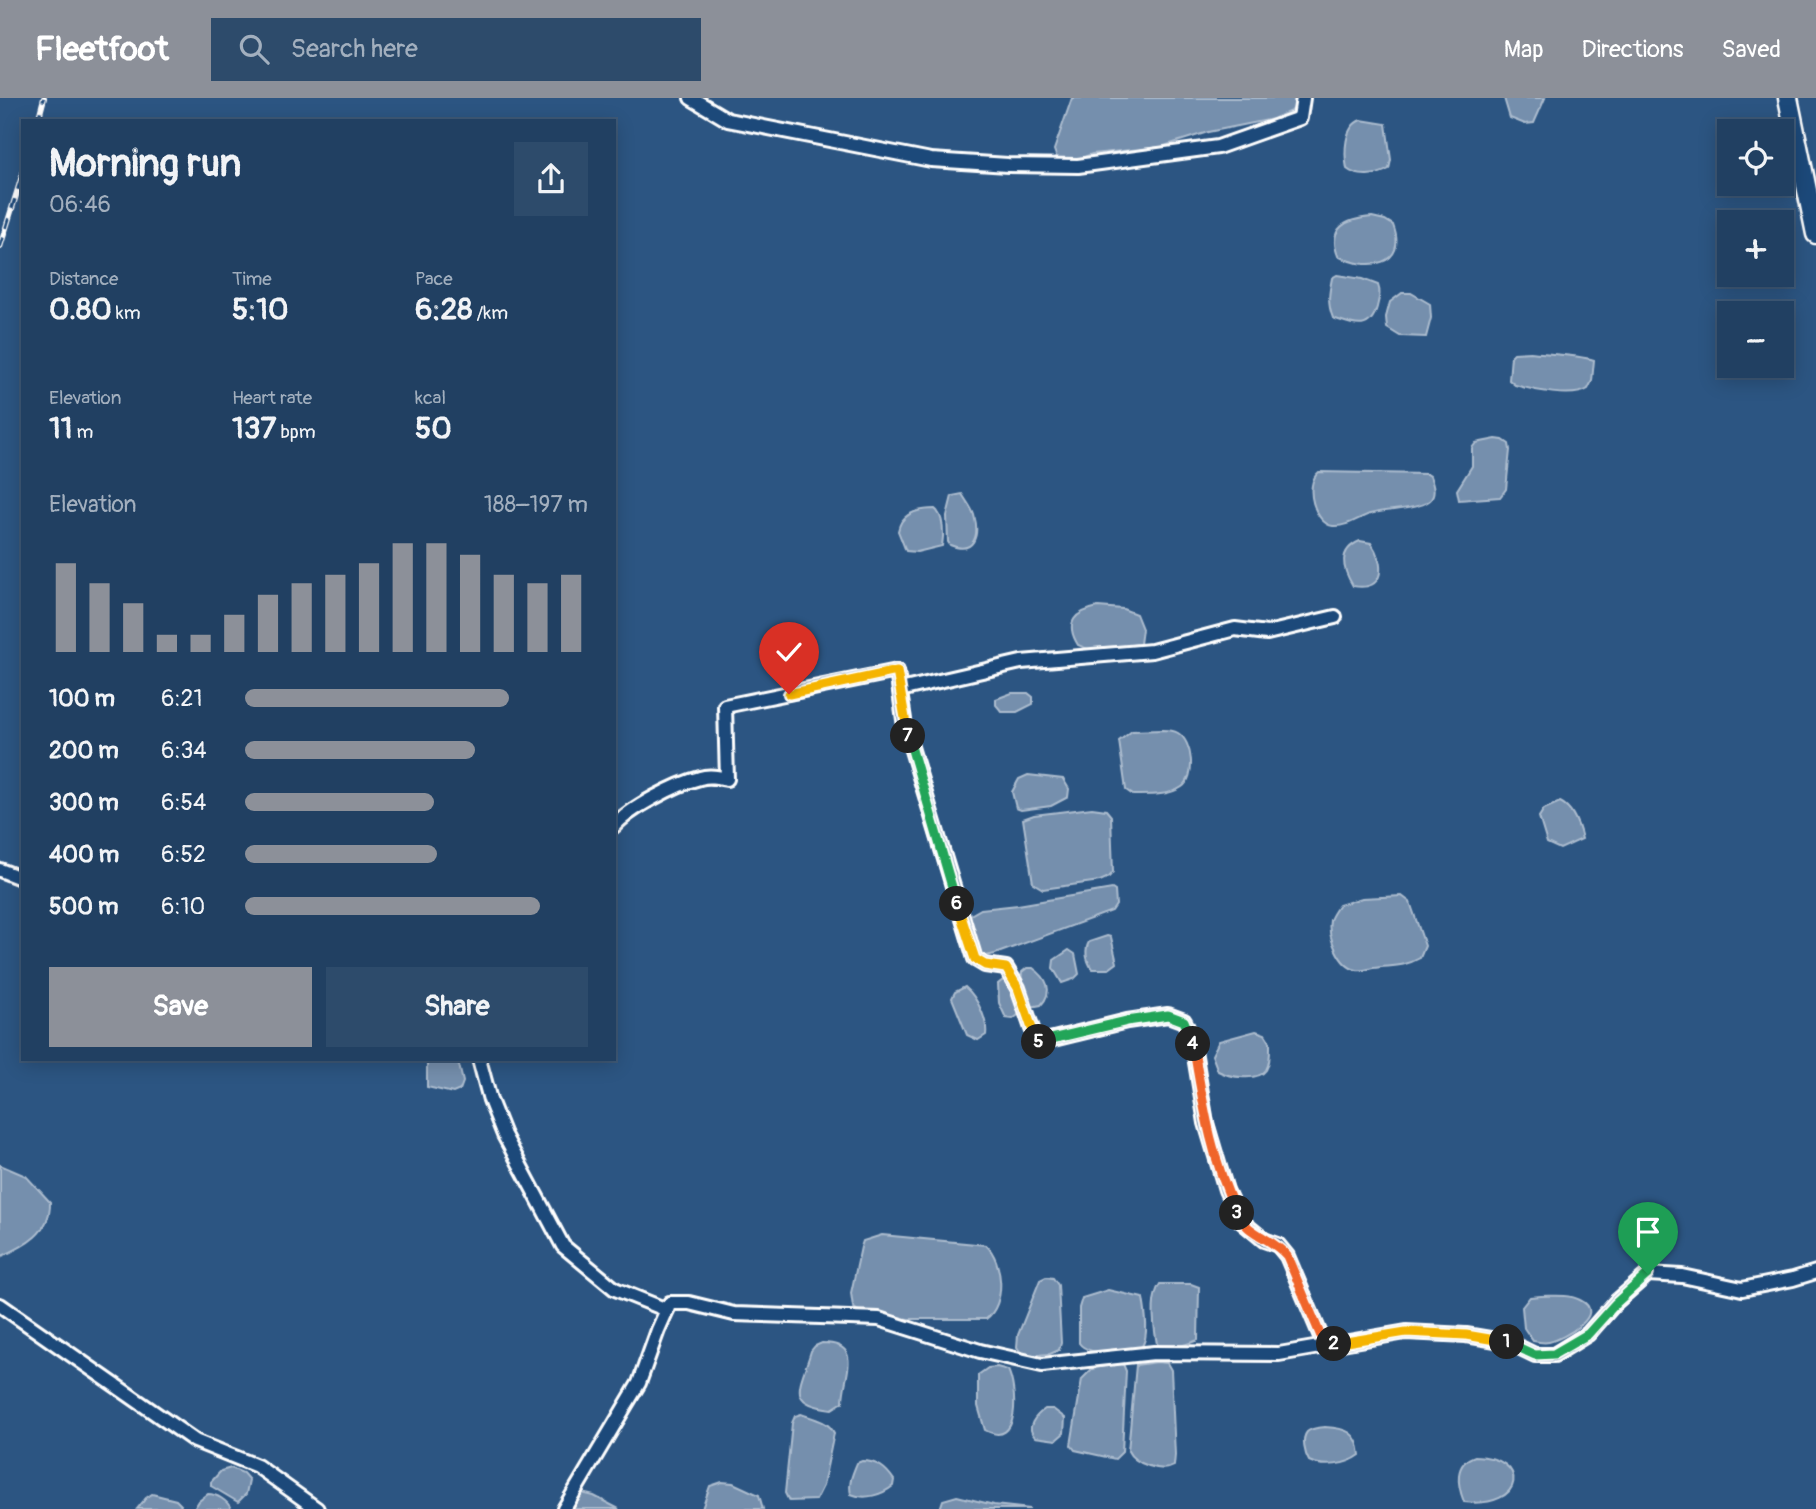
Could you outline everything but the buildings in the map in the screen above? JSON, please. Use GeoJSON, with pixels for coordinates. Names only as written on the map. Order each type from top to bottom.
{"type":"FeatureCollection","features":[{"type":"Feature","properties":{"kind":"highway"},"geometry":{"type":"LineString","coordinates":[[1788,98],[1816,234]]}},
{"type":"Feature","properties":{"kind":"street"},"geometry":{"type":"LineString","coordinates":[[691,98],[728,120],[931,160],[1078,166],[1218,146],[1300,118],[1303,98]]}},
{"type":"Feature","properties":{"kind":"street"},"geometry":{"type":"LineString","coordinates":[[900,690],[1021,662],[1152,651],[1235,629],[1267,633],[1335,617]]}},
{"type":"Feature","properties":{"kind":"street"},"geometry":{"type":"LineString","coordinates":[[616,824],[637,806],[690,781],[715,776],[727,779],[724,706],[897,671],[905,727],[975,959],[985,965],[1006,968],[1018,988],[1037,1043],[1127,1021],[1168,1015],[1184,1021],[1192,1038],[1206,1124],[1226,1190],[1240,1220],[1264,1240],[1279,1245],[1287,1256],[1325,1346]]}},
{"type":"Feature","properties":{"kind":"street"},"geometry":{"type":"LineString","coordinates":[[0,870],[21,879]]}},
{"type":"Feature","properties":{"kind":"street"},"geometry":{"type":"LineString","coordinates":[[480,1061],[490,1100],[504,1135],[563,1247],[615,1289],[667,1310]]}},
{"type":"Feature","properties":{"kind":"street"},"geometry":{"type":"LineString","coordinates":[[564,1509],[639,1383],[670,1303],[689,1303],[734,1314],[879,1319],[980,1351],[1042,1365],[1154,1353],[1279,1354],[1406,1332],[1466,1335],[1508,1342],[1535,1355],[1554,1354],[1588,1334],[1616,1303],[1648,1274],[1682,1276],[1742,1289],[1816,1272]]}},
{"type":"Feature","properties":{"kind":"street"},"geometry":{"type":"LineString","coordinates":[[0,1305],[195,1441],[257,1466],[317,1509]]}},
{"type":"Feature","properties":{"kind":"water"},"geometry":{"type":"Polygon","coordinates":[[[1072,98],[1298,98],[1293,110],[1273,119],[1208,132],[1161,147],[1092,154],[1064,160],[1057,158],[1054,150],[1072,98]]]}},
{"type":"Feature","properties":{"kind":"water"},"geometry":{"type":"Polygon","coordinates":[[[1504,98],[1545,98],[1534,123],[1525,124],[1510,118],[1504,98]]]}},
{"type":"Feature","properties":{"kind":"water"},"geometry":{"type":"Polygon","coordinates":[[[1361,120],[1386,124],[1391,160],[1389,169],[1368,175],[1347,169],[1348,134],[1355,123],[1361,120]]]}},
{"type":"Feature","properties":{"kind":"water"},"geometry":{"type":"Polygon","coordinates":[[[1372,217],[1393,225],[1395,250],[1390,257],[1372,264],[1349,261],[1338,256],[1335,246],[1337,231],[1347,223],[1372,217]]]}},
{"type":"Feature","properties":{"kind":"water"},"geometry":{"type":"Polygon","coordinates":[[[1337,275],[1378,285],[1380,293],[1377,307],[1366,324],[1354,324],[1333,318],[1329,294],[1332,278],[1337,275]]]}},
{"type":"Feature","properties":{"kind":"water"},"geometry":{"type":"Polygon","coordinates":[[[1402,293],[1411,293],[1430,304],[1431,318],[1426,337],[1400,336],[1387,328],[1386,317],[1390,302],[1402,293]]]}},
{"type":"Feature","properties":{"kind":"water"},"geometry":{"type":"Polygon","coordinates":[[[1530,352],[1594,360],[1592,381],[1588,389],[1563,393],[1515,385],[1509,380],[1511,356],[1514,353],[1530,352]]]}},
{"type":"Feature","properties":{"kind":"water"},"geometry":{"type":"Polygon","coordinates":[[[1496,439],[1509,444],[1506,489],[1500,497],[1459,500],[1457,490],[1472,466],[1472,448],[1476,443],[1496,439]]]}},
{"type":"Feature","properties":{"kind":"water"},"geometry":{"type":"Polygon","coordinates":[[[1319,472],[1427,474],[1430,476],[1434,493],[1424,504],[1376,512],[1348,524],[1333,526],[1321,519],[1313,503],[1312,486],[1319,472]]]}},
{"type":"Feature","properties":{"kind":"water"},"geometry":{"type":"Polygon","coordinates":[[[962,494],[973,512],[976,530],[970,545],[958,547],[948,542],[947,516],[952,496],[962,494]]]}},
{"type":"Feature","properties":{"kind":"water"},"geometry":{"type":"Polygon","coordinates":[[[935,509],[942,521],[942,546],[917,552],[906,551],[898,531],[903,520],[917,511],[935,509]]]}},
{"type":"Feature","properties":{"kind":"water"},"geometry":{"type":"Polygon","coordinates":[[[1360,541],[1371,543],[1380,567],[1377,580],[1364,587],[1353,586],[1346,573],[1344,560],[1348,549],[1360,541]]]}},
{"type":"Feature","properties":{"kind":"water"},"geometry":{"type":"Polygon","coordinates":[[[1098,607],[1123,609],[1136,614],[1142,629],[1140,644],[1090,650],[1078,645],[1072,630],[1074,619],[1083,612],[1098,607]]]}},
{"type":"Feature","properties":{"kind":"water"},"geometry":{"type":"Polygon","coordinates":[[[1012,693],[1028,693],[1033,697],[1033,704],[1017,712],[1002,712],[996,705],[996,699],[1012,693]]]}},
{"type":"Feature","properties":{"kind":"water"},"geometry":{"type":"Polygon","coordinates":[[[1162,730],[1178,733],[1183,737],[1190,751],[1189,776],[1182,787],[1171,792],[1133,795],[1126,790],[1119,741],[1132,731],[1162,730]]]}},
{"type":"Feature","properties":{"kind":"water"},"geometry":{"type":"Polygon","coordinates":[[[1028,775],[1063,779],[1069,789],[1068,797],[1051,806],[1021,810],[1016,808],[1012,792],[1019,779],[1028,775]]]}},
{"type":"Feature","properties":{"kind":"water"},"geometry":{"type":"Polygon","coordinates":[[[1560,802],[1572,813],[1582,839],[1560,849],[1547,843],[1539,817],[1544,809],[1560,802]]]}},
{"type":"Feature","properties":{"kind":"water"},"geometry":{"type":"Polygon","coordinates":[[[1092,808],[1106,810],[1111,816],[1113,872],[1100,881],[1043,889],[1033,883],[1023,819],[1034,815],[1092,808]]]}},
{"type":"Feature","properties":{"kind":"water"},"geometry":{"type":"Polygon","coordinates":[[[1112,889],[1115,891],[1116,905],[1112,911],[995,954],[979,954],[967,917],[981,909],[1112,889]]]}},
{"type":"Feature","properties":{"kind":"water"},"geometry":{"type":"Polygon","coordinates":[[[1402,896],[1410,902],[1425,946],[1420,958],[1397,966],[1360,970],[1351,968],[1340,957],[1330,934],[1330,920],[1339,905],[1362,898],[1402,896]]]}},
{"type":"Feature","properties":{"kind":"water"},"geometry":{"type":"Polygon","coordinates":[[[1111,937],[1117,963],[1109,969],[1092,969],[1087,956],[1089,942],[1111,937]]]}},
{"type":"Feature","properties":{"kind":"water"},"geometry":{"type":"Polygon","coordinates":[[[1069,950],[1075,954],[1079,974],[1062,983],[1053,968],[1054,960],[1069,950]]]}},
{"type":"Feature","properties":{"kind":"water"},"geometry":{"type":"Polygon","coordinates":[[[1027,968],[1038,972],[1047,985],[1047,995],[1041,1005],[1030,1007],[1021,984],[1022,972],[1027,968]]]}},
{"type":"Feature","properties":{"kind":"water"},"geometry":{"type":"Polygon","coordinates":[[[1003,980],[1013,985],[1022,1012],[1013,1019],[1006,1018],[999,1003],[998,984],[1003,980]]]}},
{"type":"Feature","properties":{"kind":"water"},"geometry":{"type":"Polygon","coordinates":[[[965,987],[977,1003],[985,1023],[986,1035],[978,1040],[967,1035],[952,998],[955,992],[965,987]]]}},
{"type":"Feature","properties":{"kind":"water"},"geometry":{"type":"Polygon","coordinates":[[[1256,1031],[1265,1034],[1270,1042],[1266,1070],[1250,1077],[1218,1071],[1212,1055],[1219,1041],[1256,1031]]]}},
{"type":"Feature","properties":{"kind":"water"},"geometry":{"type":"Polygon","coordinates":[[[427,1061],[448,1061],[459,1065],[463,1082],[460,1090],[453,1093],[427,1087],[427,1061]]]}},
{"type":"Feature","properties":{"kind":"water"},"geometry":{"type":"Polygon","coordinates":[[[0,1165],[26,1176],[50,1202],[46,1222],[35,1237],[0,1257],[0,1165]]]}},
{"type":"Feature","properties":{"kind":"water"},"geometry":{"type":"Polygon","coordinates":[[[882,1235],[986,1245],[992,1252],[999,1271],[1000,1293],[993,1312],[986,1319],[908,1319],[858,1311],[853,1307],[851,1293],[861,1247],[863,1241],[882,1235]]]}},
{"type":"Feature","properties":{"kind":"water"},"geometry":{"type":"Polygon","coordinates":[[[1053,1278],[1058,1285],[1061,1343],[1059,1350],[1050,1354],[1023,1356],[1017,1347],[1018,1335],[1040,1280],[1053,1278]]]}},
{"type":"Feature","properties":{"kind":"water"},"geometry":{"type":"Polygon","coordinates":[[[1160,1284],[1191,1284],[1199,1287],[1198,1340],[1172,1347],[1157,1344],[1154,1305],[1160,1284]]]}},
{"type":"Feature","properties":{"kind":"water"},"geometry":{"type":"Polygon","coordinates":[[[1108,1290],[1143,1298],[1145,1337],[1144,1343],[1136,1351],[1100,1353],[1079,1343],[1079,1308],[1082,1298],[1108,1290]]]}},
{"type":"Feature","properties":{"kind":"water"},"geometry":{"type":"Polygon","coordinates":[[[1530,1297],[1580,1300],[1588,1306],[1587,1319],[1564,1336],[1549,1342],[1533,1341],[1524,1328],[1522,1307],[1530,1297]]]}},
{"type":"Feature","properties":{"kind":"water"},"geometry":{"type":"Polygon","coordinates":[[[822,1343],[835,1344],[848,1355],[843,1402],[832,1409],[807,1403],[800,1391],[811,1351],[822,1343]]]}},
{"type":"Feature","properties":{"kind":"water"},"geometry":{"type":"Polygon","coordinates":[[[1167,1363],[1171,1370],[1175,1455],[1174,1466],[1169,1468],[1156,1468],[1142,1463],[1128,1451],[1136,1365],[1167,1363]]]}},
{"type":"Feature","properties":{"kind":"water"},"geometry":{"type":"Polygon","coordinates":[[[1123,1364],[1126,1371],[1122,1452],[1115,1459],[1075,1450],[1071,1445],[1082,1379],[1092,1369],[1123,1364]]]}},
{"type":"Feature","properties":{"kind":"water"},"geometry":{"type":"Polygon","coordinates":[[[988,1368],[1008,1370],[1014,1402],[1010,1425],[1005,1432],[997,1434],[985,1430],[978,1406],[978,1375],[988,1368]]]}},
{"type":"Feature","properties":{"kind":"water"},"geometry":{"type":"Polygon","coordinates":[[[1045,1409],[1053,1409],[1065,1418],[1064,1433],[1056,1440],[1035,1437],[1032,1434],[1032,1422],[1045,1409]]]}},
{"type":"Feature","properties":{"kind":"water"},"geometry":{"type":"Polygon","coordinates":[[[801,1414],[824,1423],[834,1433],[823,1486],[816,1500],[789,1501],[785,1493],[792,1423],[795,1416],[801,1414]]]}},
{"type":"Feature","properties":{"kind":"water"},"geometry":{"type":"Polygon","coordinates":[[[1325,1427],[1345,1430],[1354,1436],[1360,1455],[1335,1464],[1309,1461],[1304,1447],[1305,1435],[1311,1430],[1325,1427]]]}},
{"type":"Feature","properties":{"kind":"water"},"geometry":{"type":"Polygon","coordinates":[[[1475,1456],[1493,1459],[1505,1465],[1512,1473],[1513,1482],[1509,1491],[1500,1498],[1485,1502],[1464,1502],[1459,1481],[1460,1469],[1468,1459],[1475,1456]]]}},
{"type":"Feature","properties":{"kind":"water"},"geometry":{"type":"Polygon","coordinates":[[[872,1462],[884,1469],[894,1480],[893,1486],[873,1496],[851,1494],[853,1474],[857,1463],[872,1462]]]}},
{"type":"Feature","properties":{"kind":"water"},"geometry":{"type":"Polygon","coordinates":[[[231,1468],[243,1473],[249,1480],[246,1494],[238,1502],[211,1486],[211,1482],[221,1471],[231,1468]]]}},
{"type":"Feature","properties":{"kind":"water"},"geometry":{"type":"Polygon","coordinates":[[[722,1482],[733,1483],[759,1495],[763,1509],[702,1509],[710,1486],[722,1482]]]}},
{"type":"Feature","properties":{"kind":"water"},"geometry":{"type":"Polygon","coordinates":[[[582,1493],[594,1496],[619,1509],[569,1509],[582,1493]]]}},
{"type":"Feature","properties":{"kind":"water"},"geometry":{"type":"Polygon","coordinates":[[[152,1494],[176,1500],[181,1505],[179,1509],[137,1509],[152,1494]]]}},
{"type":"Feature","properties":{"kind":"water"},"geometry":{"type":"Polygon","coordinates":[[[208,1494],[222,1498],[231,1509],[194,1509],[208,1494]]]}},
{"type":"Feature","properties":{"kind":"water"},"geometry":{"type":"Polygon","coordinates":[[[957,1496],[994,1505],[1030,1509],[940,1509],[943,1500],[957,1496]]]}},
{"type":"Feature","properties":{"kind":"railway"},"geometry":{"type":"LineString","coordinates":[[39,119],[44,98]]}},
{"type":"Feature","properties":{"kind":"railway"},"geometry":{"type":"LineString","coordinates":[[0,247],[21,179]]}},
{"type":"Feature","properties":{"kind":"route"},"geometry":{"type":"LineString","coordinates":[[789,694],[897,671],[905,727],[975,959],[985,965],[1006,968],[1018,988],[1037,1043],[1127,1021],[1168,1015],[1184,1021],[1192,1038],[1206,1124],[1226,1190],[1240,1220],[1264,1240],[1279,1245],[1287,1256],[1325,1346],[1406,1332],[1466,1335],[1508,1342],[1535,1355],[1554,1354],[1588,1334],[1616,1303],[1648,1274]]}}]}
